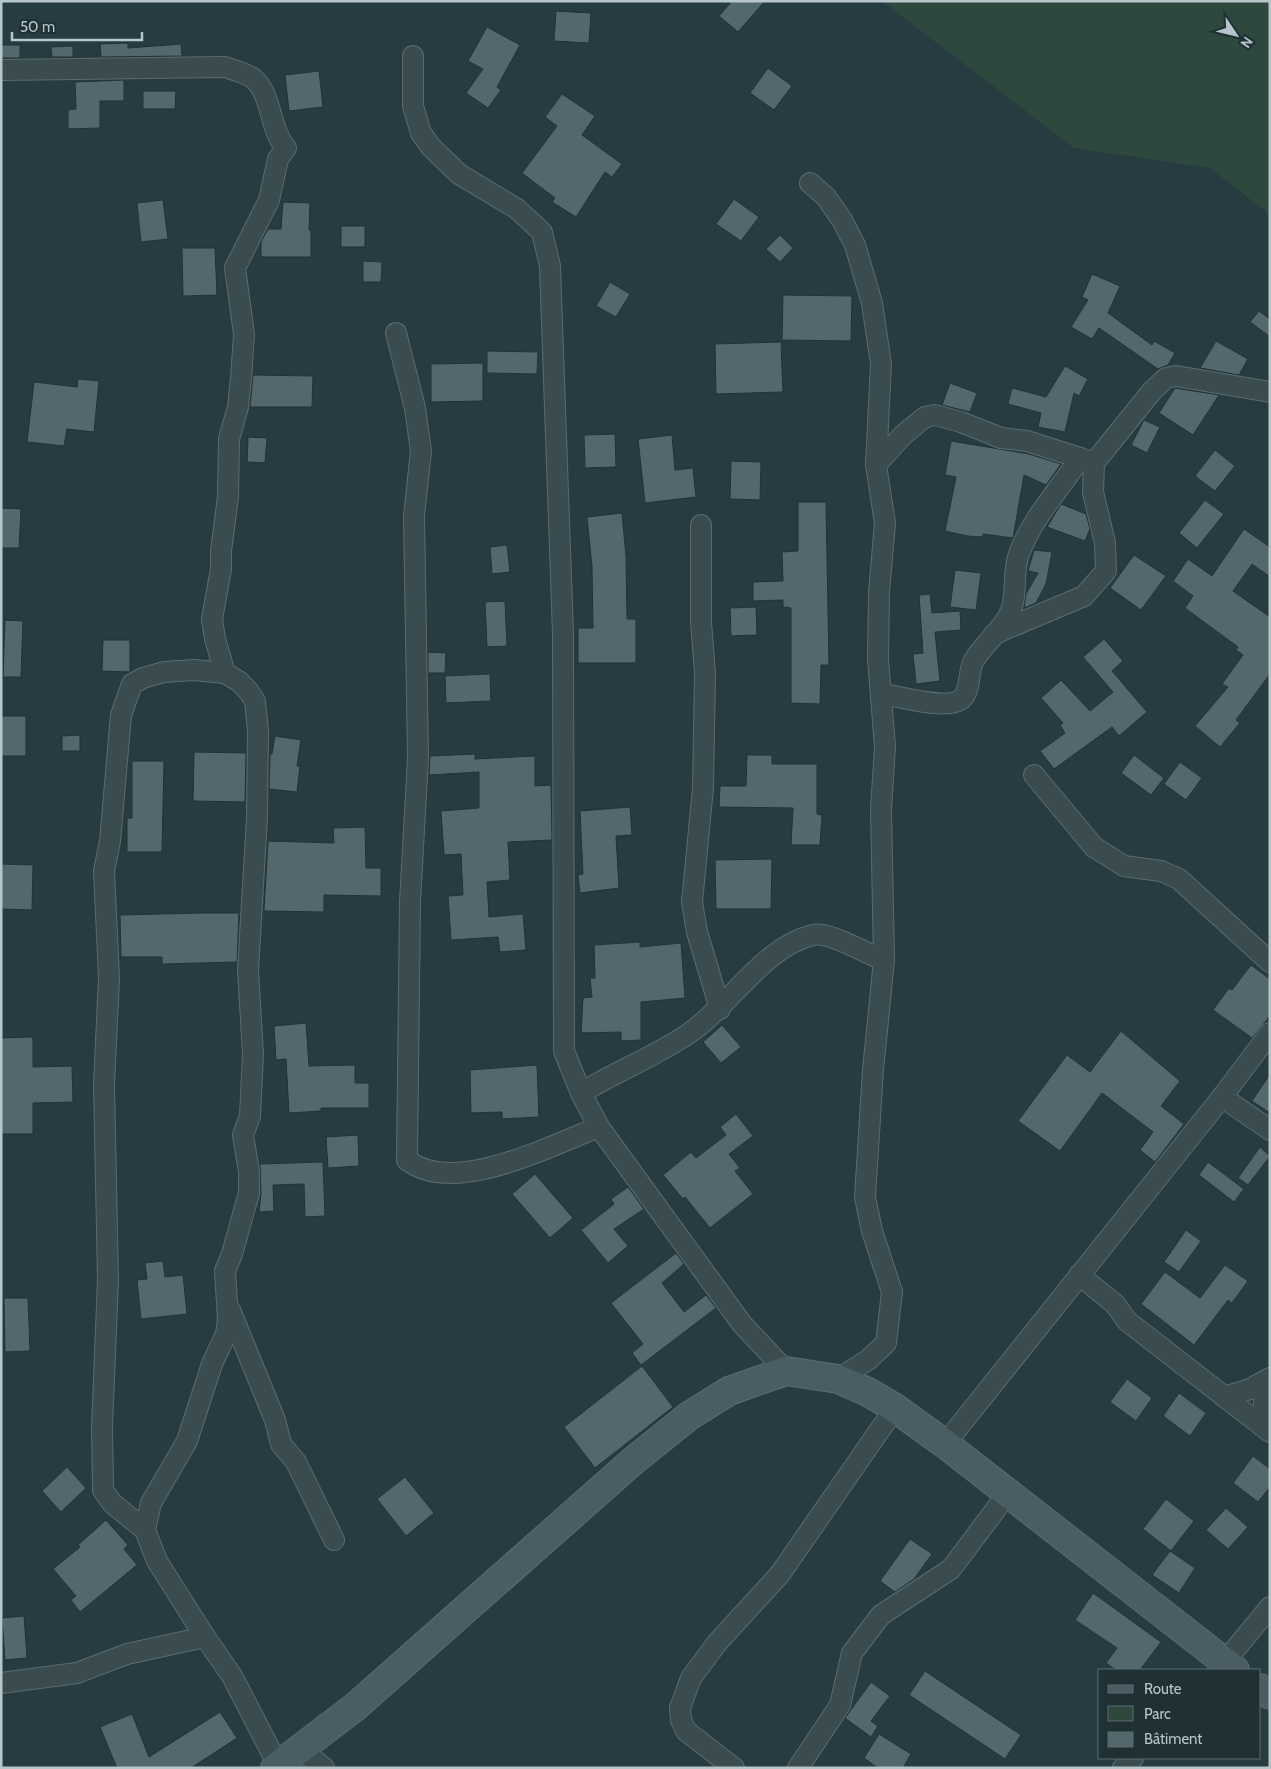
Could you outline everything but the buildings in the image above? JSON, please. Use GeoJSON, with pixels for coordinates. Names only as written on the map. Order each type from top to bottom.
{"type":"FeatureCollection","features":[{"type":"Feature","properties":{"kind":"street"},"geometry":{"type":"LineString","coordinates":[[413,56],[413,106],[421,133],[431,147],[459,174],[517,209],[542,232],[550,266],[563,634],[564,1051],[581,1093],[599,1127],[742,1324],[786,1372]]}},
{"type":"Feature","properties":{"kind":"street"},"geometry":{"type":"LineString","coordinates":[[1,70],[225,67],[253,78],[261,87],[275,128],[286,148],[278,159],[269,200],[235,268],[244,334],[238,407],[229,439],[228,497],[221,551],[221,569],[212,619],[215,639],[225,673]]}},
{"type":"Feature","properties":{"kind":"street"},"geometry":{"type":"LineString","coordinates":[[810,183],[826,197],[842,220],[855,245],[872,303],[881,364],[876,465],[885,523],[879,592],[878,659],[885,748],[881,809],[884,960],[872,1070],[865,1197],[872,1231],[892,1292],[886,1343],[868,1360],[838,1379]]}},
{"type":"Feature","properties":{"kind":"street"},"geometry":{"type":"LineString","coordinates":[[396,333],[415,408],[420,451],[414,516],[418,758],[410,902],[407,1160],[418,1169],[434,1172],[461,1172],[498,1166],[599,1127]]}},
{"type":"Feature","properties":{"kind":"street"},"geometry":{"type":"LineString","coordinates":[[882,694],[946,704],[959,701],[964,696],[973,662],[1010,613],[1017,578],[1018,555],[1043,509],[1166,378],[1176,376],[1270,392]]}},
{"type":"Feature","properties":{"kind":"street"},"geometry":{"type":"LineString","coordinates":[[876,465],[903,435],[925,417],[935,414],[1001,438],[1027,441],[1087,460]]}},
{"type":"Feature","properties":{"kind":"street"},"geometry":{"type":"LineString","coordinates":[[994,634],[1084,596],[1094,587],[1106,571],[1105,543],[1087,460]]}},
{"type":"Feature","properties":{"kind":"street"},"geometry":{"type":"LineString","coordinates":[[701,526],[701,622],[705,673],[703,788],[692,902],[697,932],[720,1009]]}},
{"type":"Feature","properties":{"kind":"street"},"geometry":{"type":"LineString","coordinates":[[144,1530],[151,1502],[187,1441],[212,1364],[226,1334],[228,1319],[225,1272],[249,1192],[249,1172],[243,1135],[250,1116],[252,1063],[248,970],[259,757],[255,701],[240,682],[225,673],[194,670],[164,672],[143,678],[132,684],[121,715],[110,841],[104,871],[109,978],[104,1084],[108,1280],[102,1490],[112,1503],[144,1530],[158,1561],[205,1637],[232,1676],[277,1766],[354,1707],[633,1461],[689,1416],[729,1391],[786,1372],[838,1379],[868,1392],[895,1408],[1008,1492],[1226,1668],[1270,1607]]}},
{"type":"Feature","properties":{"kind":"street"},"geometry":{"type":"LineString","coordinates":[[1034,775],[1094,847],[1124,866],[1161,871],[1179,878],[1270,962]]}},
{"type":"Feature","properties":{"kind":"street"},"geometry":{"type":"LineString","coordinates":[[581,1093],[688,1034],[720,1009],[775,955],[794,943],[814,934],[841,940],[865,954],[884,960]]}},
{"type":"Feature","properties":{"kind":"street"},"geometry":{"type":"LineString","coordinates":[[945,1444],[1222,1097],[1270,1033]]}},
{"type":"Feature","properties":{"kind":"street"},"geometry":{"type":"LineString","coordinates":[[1222,1097],[1270,1130]]}},
{"type":"Feature","properties":{"kind":"street"},"geometry":{"type":"LineString","coordinates":[[1079,1275],[1115,1304],[1127,1321],[1267,1429]]}},
{"type":"Feature","properties":{"kind":"street"},"geometry":{"type":"LineString","coordinates":[[226,1302],[275,1420],[281,1444],[296,1462],[334,1540]]}},
{"type":"Feature","properties":{"kind":"street"},"geometry":{"type":"LineString","coordinates":[[1224,1397],[1250,1389],[1270,1379]]}},
{"type":"Feature","properties":{"kind":"street"},"geometry":{"type":"LineString","coordinates":[[1267,1429],[1264,1399],[1270,1379]]}},
{"type":"Feature","properties":{"kind":"street"},"geometry":{"type":"LineString","coordinates":[[734,1768],[686,1731],[681,1720],[680,1708],[691,1678],[717,1643],[780,1574],[895,1408]]}},
{"type":"Feature","properties":{"kind":"street"},"geometry":{"type":"LineString","coordinates":[[798,1768],[840,1705],[852,1653],[881,1615],[951,1569],[1008,1492]]}},
{"type":"Feature","properties":{"kind":"street"},"geometry":{"type":"LineString","coordinates":[[1,1683],[77,1673],[127,1654],[205,1637]]}},
{"type":"Feature","properties":{"kind":"street"},"geometry":{"type":"LineString","coordinates":[[301,1749],[324,1768]]}},
{"type":"Feature","properties":{"kind":"street"},"geometry":{"type":"LineString","coordinates":[[1123,1768],[1132,1759]]}},
{"type":"Feature","properties":{"kind":"green space"},"geometry":{"type":"Polygon","coordinates":[[[882,1],[1270,1],[1270,215],[1210,168],[1074,148],[882,1]]]}}]}
